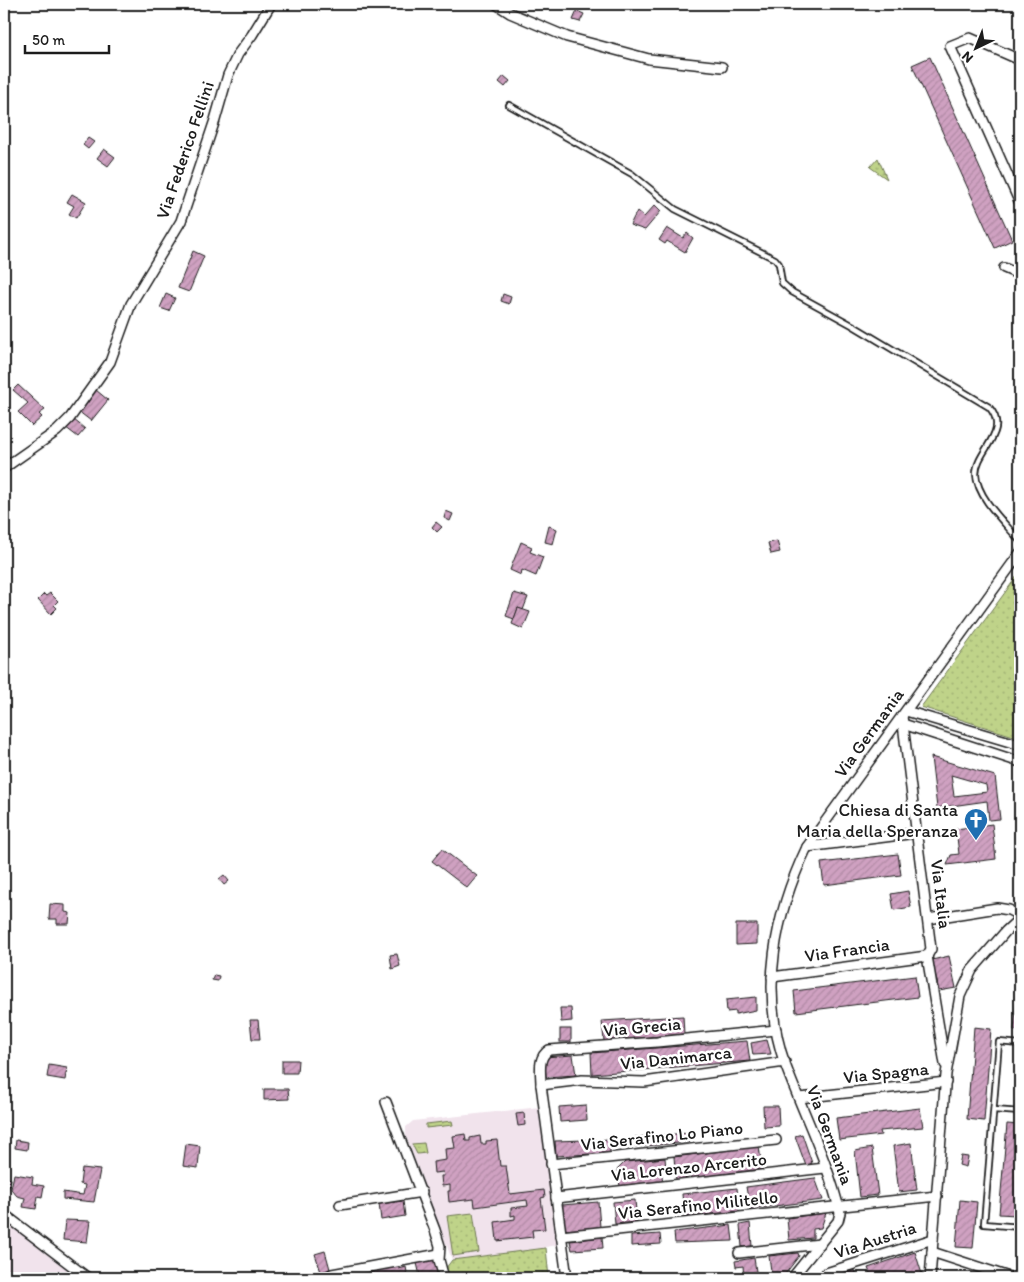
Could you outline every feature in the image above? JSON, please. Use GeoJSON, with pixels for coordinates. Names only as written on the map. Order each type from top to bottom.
{"type":"FeatureCollection","features":[{"type":"Feature","properties":{"kind":"street","name":"Via Federico Fellini"},"geometry":{"type":"LineString","coordinates":[[4,468],[57,431],[70,418],[110,362],[131,304],[181,221],[228,75],[238,54],[252,36],[271,4]]}},
{"type":"Feature","properties":{"kind":"street"},"geometry":{"type":"LineString","coordinates":[[496,4],[510,13],[567,37],[649,59],[722,67]]}},
{"type":"Feature","properties":{"kind":"street"},"geometry":{"type":"LineString","coordinates":[[1020,60],[970,38],[950,46],[1020,203]]}},
{"type":"Feature","properties":{"kind":"street"},"geometry":{"type":"LineString","coordinates":[[1004,268],[1020,275]]}},
{"type":"Feature","properties":{"kind":"street","name":"Via Germania"},"geometry":{"type":"LineString","coordinates":[[839,1206],[815,1136],[785,1062],[776,1030],[772,999],[772,977],[780,919],[792,882],[807,847],[904,717],[1020,553]]}},
{"type":"Feature","properties":{"kind":"street"},"geometry":{"type":"LineString","coordinates":[[904,717],[1020,745]]}},
{"type":"Feature","properties":{"kind":"street"},"geometry":{"type":"LineString","coordinates":[[904,717],[1020,762]]}},
{"type":"Feature","properties":{"kind":"street","name":"Via Italia"},"geometry":{"type":"LineString","coordinates":[[904,717],[931,949],[927,956],[946,1078]]}},
{"type":"Feature","properties":{"kind":"street"},"geometry":{"type":"LineString","coordinates":[[807,847],[916,833]]}},
{"type":"Feature","properties":{"kind":"street"},"geometry":{"type":"LineString","coordinates":[[928,919],[997,908],[1009,910],[1020,917],[967,977],[960,996],[946,1078],[932,1252],[928,1278]]}},
{"type":"Feature","properties":{"kind":"street","name":"Via Francia"},"geometry":{"type":"LineString","coordinates":[[772,977],[927,956]]}},
{"type":"Feature","properties":{"kind":"street","name":"Via Grecia"},"geometry":{"type":"LineString","coordinates":[[567,1278],[541,1085],[541,1060],[543,1054],[549,1050],[657,1042],[776,1030]]}},
{"type":"Feature","properties":{"kind":"street","name":"Via Danimarca"},"geometry":{"type":"LineString","coordinates":[[541,1085],[582,1080],[644,1082],[785,1062]]}},
{"type":"Feature","properties":{"kind":"street","name":"Via Spagna"},"geometry":{"type":"LineString","coordinates":[[799,1098],[946,1078]]}},
{"type":"Feature","properties":{"kind":"street"},"geometry":{"type":"LineString","coordinates":[[386,1102],[422,1192],[440,1246],[439,1260],[444,1278]]}},
{"type":"Feature","properties":{"kind":"street","name":"Via Serafino Lo Piano"},"geometry":{"type":"LineString","coordinates":[[552,1164],[776,1140]]}},
{"type":"Feature","properties":{"kind":"street","name":"Via Lorenzo Arcerito"},"geometry":{"type":"LineString","coordinates":[[556,1198],[825,1168]]}},
{"type":"Feature","properties":{"kind":"street"},"geometry":{"type":"LineString","coordinates":[[340,1205],[422,1192]]}},
{"type":"Feature","properties":{"kind":"street","name":"Via Serafino Militello"},"geometry":{"type":"LineString","coordinates":[[561,1236],[937,1196]]}},
{"type":"Feature","properties":{"kind":"street"},"geometry":{"type":"LineString","coordinates":[[795,1275],[838,1222],[839,1206]]}},
{"type":"Feature","properties":{"kind":"street"},"geometry":{"type":"LineString","coordinates":[[4,1214],[88,1278]]}},
{"type":"Feature","properties":{"kind":"street","name":"Via Austria"},"geometry":{"type":"LineString","coordinates":[[826,1273],[933,1239]]}},
{"type":"Feature","properties":{"kind":"street"},"geometry":{"type":"LineString","coordinates":[[738,1253],[820,1244]]}},
{"type":"Feature","properties":{"kind":"street"},"geometry":{"type":"LineString","coordinates":[[932,1252],[1012,1278]]}},
{"type":"Feature","properties":{"kind":"street"},"geometry":{"type":"LineString","coordinates":[[332,1274],[439,1254]]}},
{"type":"Feature","properties":{"kind":"lane"},"geometry":{"type":"LineString","coordinates":[[509,105],[632,174],[675,209],[774,259],[779,264],[782,283],[792,292],[852,325],[988,407],[993,412],[996,430],[976,473],[988,503],[1020,541]]}},
{"type":"Feature","properties":{"kind":"lane"},"geometry":{"type":"LineString","coordinates":[[1020,1044],[999,1042],[984,1224],[1020,1227]]}},
{"type":"Feature","properties":{"kind":"lane"},"geometry":{"type":"LineString","coordinates":[[994,1110],[1020,1112]]}},
{"type":"Feature","properties":{"kind":"path"},"geometry":{"type":"LineString","coordinates":[[795,1275],[812,1277],[826,1273]]}},
{"type":"Feature","properties":{"kind":"shaded area"},"geometry":{"type":"Polygon","coordinates":[[[540,1107],[557,1245],[452,1260],[406,1136],[406,1127],[413,1121],[540,1107]]]}},
{"type":"Feature","properties":{"kind":"shaded area"},"geometry":{"type":"Polygon","coordinates":[[[4,1221],[78,1278],[4,1278],[4,1221]]]}},
{"type":"Feature","properties":{"kind":"green space"},"geometry":{"type":"Polygon","coordinates":[[[878,158],[887,179],[870,167],[878,158]]]}},
{"type":"Feature","properties":{"kind":"green space"},"geometry":{"type":"Polygon","coordinates":[[[1020,572],[1020,738],[921,707],[1020,572]]]}},
{"type":"Feature","properties":{"kind":"green space"},"geometry":{"type":"Polygon","coordinates":[[[452,1121],[453,1125],[426,1128],[426,1124],[452,1121]]]}},
{"type":"Feature","properties":{"kind":"green space"},"geometry":{"type":"Polygon","coordinates":[[[424,1143],[426,1153],[417,1154],[412,1144],[424,1143]]]}},
{"type":"Feature","properties":{"kind":"green space"},"geometry":{"type":"Polygon","coordinates":[[[473,1213],[479,1252],[453,1256],[447,1216],[473,1213]]]}},
{"type":"Feature","properties":{"kind":"green space"},"geometry":{"type":"Polygon","coordinates":[[[546,1248],[549,1278],[448,1278],[446,1268],[452,1260],[546,1248]]]}},
{"type":"Feature","properties":{"kind":"building"},"geometry":{"type":"Polygon","coordinates":[[[577,11],[584,14],[580,22],[573,20],[577,11]]]}},
{"type":"Feature","properties":{"kind":"building"},"geometry":{"type":"Polygon","coordinates":[[[930,57],[1012,240],[995,248],[912,65],[930,57]]]}},
{"type":"Feature","properties":{"kind":"building"},"geometry":{"type":"Polygon","coordinates":[[[504,76],[510,81],[505,87],[499,82],[504,76]]]}},
{"type":"Feature","properties":{"kind":"building"},"geometry":{"type":"Polygon","coordinates":[[[88,138],[94,142],[88,149],[83,145],[88,138]]]}},
{"type":"Feature","properties":{"kind":"building"},"geometry":{"type":"Polygon","coordinates":[[[104,149],[115,157],[108,166],[97,158],[104,149]]]}},
{"type":"Feature","properties":{"kind":"building"},"geometry":{"type":"Polygon","coordinates":[[[72,194],[86,202],[76,218],[69,214],[74,206],[67,202],[72,194]]]}},
{"type":"Feature","properties":{"kind":"building"},"geometry":{"type":"Polygon","coordinates":[[[655,205],[661,211],[645,230],[630,225],[637,211],[644,217],[655,205]]]}},
{"type":"Feature","properties":{"kind":"building"},"geometry":{"type":"Polygon","coordinates":[[[667,228],[683,238],[687,233],[693,238],[685,252],[667,241],[665,244],[659,240],[667,228]]]}},
{"type":"Feature","properties":{"kind":"building"},"geometry":{"type":"Polygon","coordinates":[[[193,251],[204,256],[189,292],[178,288],[193,251]]]}},
{"type":"Feature","properties":{"kind":"building"},"geometry":{"type":"Polygon","coordinates":[[[166,294],[175,298],[169,311],[160,308],[166,294]]]}},
{"type":"Feature","properties":{"kind":"building"},"geometry":{"type":"Polygon","coordinates":[[[503,294],[511,297],[509,304],[501,301],[503,294]]]}},
{"type":"Feature","properties":{"kind":"building"},"geometry":{"type":"Polygon","coordinates":[[[18,385],[45,410],[39,414],[42,417],[32,426],[18,412],[28,403],[13,390],[18,385]]]}},
{"type":"Feature","properties":{"kind":"building"},"geometry":{"type":"Polygon","coordinates":[[[96,390],[108,400],[91,421],[78,411],[96,390]]]}},
{"type":"Feature","properties":{"kind":"building"},"geometry":{"type":"Polygon","coordinates":[[[73,419],[85,429],[78,437],[65,427],[73,419]]]}},
{"type":"Feature","properties":{"kind":"building"},"geometry":{"type":"Polygon","coordinates":[[[446,511],[453,514],[450,521],[444,518],[446,511]]]}},
{"type":"Feature","properties":{"kind":"building"},"geometry":{"type":"Polygon","coordinates":[[[436,522],[442,527],[437,532],[432,527],[436,522]]]}},
{"type":"Feature","properties":{"kind":"building"},"geometry":{"type":"Polygon","coordinates":[[[549,526],[557,529],[553,544],[545,542],[549,526]]]}},
{"type":"Feature","properties":{"kind":"building"},"geometry":{"type":"Polygon","coordinates":[[[777,541],[780,552],[771,554],[768,543],[777,541]]]}},
{"type":"Feature","properties":{"kind":"building"},"geometry":{"type":"Polygon","coordinates":[[[521,542],[532,547],[530,552],[543,557],[536,576],[522,570],[521,575],[510,570],[521,542]]]}},
{"type":"Feature","properties":{"kind":"building"},"geometry":{"type":"Polygon","coordinates":[[[50,593],[58,601],[54,605],[57,608],[51,614],[38,600],[44,594],[46,596],[50,593]]]}},
{"type":"Feature","properties":{"kind":"building"},"geometry":{"type":"Polygon","coordinates":[[[514,593],[528,597],[523,610],[518,608],[514,619],[506,616],[514,593]]]}},
{"type":"Feature","properties":{"kind":"building"},"geometry":{"type":"Polygon","coordinates":[[[518,608],[530,612],[523,629],[512,624],[518,608]]]}},
{"type":"Feature","properties":{"kind":"building"},"geometry":{"type":"Polygon","coordinates":[[[931,757],[995,776],[1000,819],[989,820],[987,801],[937,808],[931,757]],[[951,775],[954,796],[987,792],[986,785],[951,775]]]}},
{"type":"Feature","properties":{"kind":"building","name":"Chiesa di Santa Maria della Speranza"},"geometry":{"type":"Polygon","coordinates":[[[992,824],[996,859],[947,865],[951,855],[959,854],[956,829],[992,824]]]}},
{"type":"Feature","properties":{"kind":"building"},"geometry":{"type":"Polygon","coordinates":[[[442,849],[477,876],[467,888],[432,861],[442,849]]]}},
{"type":"Feature","properties":{"kind":"building"},"geometry":{"type":"Polygon","coordinates":[[[898,854],[901,875],[824,885],[821,863],[898,854]]]}},
{"type":"Feature","properties":{"kind":"building"},"geometry":{"type":"Polygon","coordinates":[[[224,875],[229,881],[224,885],[219,879],[224,875]]]}},
{"type":"Feature","properties":{"kind":"building"},"geometry":{"type":"Polygon","coordinates":[[[908,891],[911,907],[894,910],[891,894],[908,891]]]}},
{"type":"Feature","properties":{"kind":"building"},"geometry":{"type":"Polygon","coordinates":[[[50,904],[65,905],[65,912],[70,913],[69,924],[57,924],[57,919],[49,919],[50,904]]]}},
{"type":"Feature","properties":{"kind":"building"},"geometry":{"type":"Polygon","coordinates":[[[736,924],[757,924],[757,944],[736,945],[736,924]]]}},
{"type":"Feature","properties":{"kind":"building"},"geometry":{"type":"Polygon","coordinates":[[[397,954],[400,966],[392,969],[390,955],[397,954]]]}},
{"type":"Feature","properties":{"kind":"building"},"geometry":{"type":"Polygon","coordinates":[[[949,956],[956,988],[939,991],[932,960],[949,956]]]}},
{"type":"Feature","properties":{"kind":"building"},"geometry":{"type":"Polygon","coordinates":[[[1020,965],[1020,1031],[1014,1030],[1020,965]]]}},
{"type":"Feature","properties":{"kind":"building"},"geometry":{"type":"Polygon","coordinates":[[[214,975],[219,976],[218,981],[212,980],[214,975]]]}},
{"type":"Feature","properties":{"kind":"building"},"geometry":{"type":"Polygon","coordinates":[[[915,976],[918,997],[796,1012],[794,991],[915,976]]]}},
{"type":"Feature","properties":{"kind":"building"},"geometry":{"type":"Polygon","coordinates":[[[756,997],[756,1010],[736,1014],[736,1011],[727,1012],[726,1000],[756,997]]]}},
{"type":"Feature","properties":{"kind":"building"},"geometry":{"type":"Polygon","coordinates":[[[560,1008],[571,1008],[572,1021],[561,1022],[560,1008]]]}},
{"type":"Feature","properties":{"kind":"building"},"geometry":{"type":"Polygon","coordinates":[[[683,1016],[684,1034],[604,1041],[602,1021],[683,1016]]]}},
{"type":"Feature","properties":{"kind":"building"},"geometry":{"type":"Polygon","coordinates":[[[250,1020],[258,1020],[260,1039],[252,1039],[250,1020]]]}},
{"type":"Feature","properties":{"kind":"building"},"geometry":{"type":"Polygon","coordinates":[[[974,1027],[991,1029],[984,1121],[967,1119],[974,1027]]]}},
{"type":"Feature","properties":{"kind":"building"},"geometry":{"type":"Polygon","coordinates":[[[560,1029],[571,1029],[571,1042],[560,1042],[560,1029]]]}},
{"type":"Feature","properties":{"kind":"building"},"geometry":{"type":"Polygon","coordinates":[[[767,1040],[771,1054],[753,1055],[751,1043],[767,1040]]]}},
{"type":"Feature","properties":{"kind":"building"},"geometry":{"type":"Polygon","coordinates":[[[747,1041],[750,1061],[592,1074],[591,1053],[747,1041]]]}},
{"type":"Feature","properties":{"kind":"building"},"geometry":{"type":"Polygon","coordinates":[[[573,1055],[576,1075],[546,1077],[544,1057],[573,1055]]]}},
{"type":"Feature","properties":{"kind":"building"},"geometry":{"type":"Polygon","coordinates":[[[282,1060],[298,1060],[297,1073],[282,1073],[282,1060]]]}},
{"type":"Feature","properties":{"kind":"building"},"geometry":{"type":"Polygon","coordinates":[[[49,1065],[67,1068],[65,1080],[47,1077],[49,1065]]]}},
{"type":"Feature","properties":{"kind":"building"},"geometry":{"type":"Polygon","coordinates":[[[264,1089],[288,1089],[289,1099],[264,1100],[264,1089]]]}},
{"type":"Feature","properties":{"kind":"building"},"geometry":{"type":"Polygon","coordinates":[[[586,1105],[587,1120],[560,1122],[559,1107],[586,1105]]]}},
{"type":"Feature","properties":{"kind":"building"},"geometry":{"type":"Polygon","coordinates":[[[763,1106],[778,1106],[779,1126],[764,1127],[763,1106]]]}},
{"type":"Feature","properties":{"kind":"building"},"geometry":{"type":"Polygon","coordinates":[[[920,1108],[923,1127],[880,1131],[881,1135],[839,1140],[836,1118],[920,1108]]]}},
{"type":"Feature","properties":{"kind":"building"},"geometry":{"type":"Polygon","coordinates":[[[822,1111],[824,1121],[821,1122],[818,1112],[822,1111]]]}},
{"type":"Feature","properties":{"kind":"building"},"geometry":{"type":"Polygon","coordinates":[[[524,1113],[525,1125],[518,1126],[516,1114],[524,1113]]]}},
{"type":"Feature","properties":{"kind":"building"},"geometry":{"type":"Polygon","coordinates":[[[1007,1124],[1020,1125],[1020,1161],[1016,1215],[999,1214],[1007,1124]]]}},
{"type":"Feature","properties":{"kind":"building"},"geometry":{"type":"Polygon","coordinates":[[[689,1133],[689,1142],[636,1147],[635,1137],[689,1133]]]}},
{"type":"Feature","properties":{"kind":"building"},"geometry":{"type":"Polygon","coordinates":[[[465,1134],[466,1141],[480,1136],[481,1144],[486,1144],[486,1141],[497,1140],[500,1166],[506,1166],[510,1194],[544,1190],[545,1197],[541,1198],[545,1229],[532,1230],[533,1237],[497,1241],[495,1222],[515,1219],[515,1215],[511,1216],[511,1208],[528,1206],[527,1200],[475,1207],[474,1199],[449,1202],[448,1191],[450,1191],[450,1185],[442,1186],[441,1176],[444,1176],[443,1172],[434,1173],[433,1162],[446,1160],[445,1149],[455,1148],[453,1136],[465,1134]]]}},
{"type":"Feature","properties":{"kind":"building"},"geometry":{"type":"Polygon","coordinates":[[[802,1134],[812,1163],[806,1166],[795,1136],[802,1134]]]}},
{"type":"Feature","properties":{"kind":"building"},"geometry":{"type":"Polygon","coordinates":[[[616,1139],[617,1148],[610,1148],[610,1153],[556,1156],[555,1141],[616,1139]]]}},
{"type":"Feature","properties":{"kind":"building"},"geometry":{"type":"Polygon","coordinates":[[[16,1140],[28,1142],[27,1150],[15,1148],[16,1140]]]}},
{"type":"Feature","properties":{"kind":"building"},"geometry":{"type":"Polygon","coordinates":[[[911,1143],[917,1190],[899,1192],[893,1146],[911,1143]]]}},
{"type":"Feature","properties":{"kind":"building"},"geometry":{"type":"Polygon","coordinates":[[[186,1144],[200,1146],[198,1168],[183,1166],[186,1144]]]}},
{"type":"Feature","properties":{"kind":"building"},"geometry":{"type":"Polygon","coordinates":[[[759,1146],[762,1169],[676,1180],[674,1157],[759,1146]]]}},
{"type":"Feature","properties":{"kind":"building"},"geometry":{"type":"Polygon","coordinates":[[[872,1148],[878,1195],[860,1197],[855,1151],[872,1148]]]}},
{"type":"Feature","properties":{"kind":"building"},"geometry":{"type":"Polygon","coordinates":[[[961,1156],[968,1157],[966,1167],[959,1165],[961,1156]]]}},
{"type":"Feature","properties":{"kind":"building"},"geometry":{"type":"Polygon","coordinates":[[[665,1158],[666,1169],[661,1170],[663,1182],[620,1186],[617,1170],[625,1162],[665,1158]]]}},
{"type":"Feature","properties":{"kind":"building"},"geometry":{"type":"Polygon","coordinates":[[[82,1168],[100,1170],[94,1202],[63,1199],[63,1192],[83,1195],[85,1185],[80,1184],[82,1168]]]}},
{"type":"Feature","properties":{"kind":"building"},"geometry":{"type":"Polygon","coordinates":[[[14,1174],[33,1177],[32,1184],[44,1186],[42,1197],[38,1196],[36,1209],[23,1207],[25,1198],[17,1196],[11,1189],[14,1174]]]}},
{"type":"Feature","properties":{"kind":"building"},"geometry":{"type":"Polygon","coordinates":[[[4,1177],[11,1179],[8,1190],[4,1189],[4,1177]]]}},
{"type":"Feature","properties":{"kind":"building"},"geometry":{"type":"Polygon","coordinates":[[[815,1178],[823,1200],[750,1209],[746,1187],[815,1178]]]}},
{"type":"Feature","properties":{"kind":"building"},"geometry":{"type":"Polygon","coordinates":[[[737,1188],[739,1211],[684,1217],[682,1194],[737,1188]]]}},
{"type":"Feature","properties":{"kind":"building"},"geometry":{"type":"Polygon","coordinates":[[[635,1200],[637,1222],[615,1224],[613,1202],[635,1200]]]}},
{"type":"Feature","properties":{"kind":"building"},"geometry":{"type":"Polygon","coordinates":[[[960,1200],[977,1202],[973,1248],[956,1247],[960,1200]]]}},
{"type":"Feature","properties":{"kind":"building"},"geometry":{"type":"Polygon","coordinates":[[[403,1201],[405,1216],[381,1220],[379,1204],[403,1201]]]}},
{"type":"Feature","properties":{"kind":"building"},"geometry":{"type":"Polygon","coordinates":[[[598,1202],[600,1227],[564,1230],[562,1205],[598,1202]]]}},
{"type":"Feature","properties":{"kind":"building"},"geometry":{"type":"Polygon","coordinates":[[[826,1213],[821,1228],[813,1229],[813,1238],[789,1240],[787,1218],[826,1213]]]}},
{"type":"Feature","properties":{"kind":"building"},"geometry":{"type":"Polygon","coordinates":[[[65,1220],[90,1221],[87,1242],[63,1240],[65,1220]]]}},
{"type":"Feature","properties":{"kind":"building"},"geometry":{"type":"Polygon","coordinates":[[[750,1223],[752,1246],[742,1247],[740,1225],[750,1223]]]}},
{"type":"Feature","properties":{"kind":"building"},"geometry":{"type":"Polygon","coordinates":[[[731,1225],[733,1241],[675,1243],[674,1232],[731,1225]]]}},
{"type":"Feature","properties":{"kind":"building"},"geometry":{"type":"Polygon","coordinates":[[[660,1234],[661,1244],[631,1246],[631,1236],[660,1234]]]}},
{"type":"Feature","properties":{"kind":"building"},"geometry":{"type":"Polygon","coordinates":[[[602,1237],[603,1248],[572,1250],[570,1241],[602,1237]]]}},
{"type":"Feature","properties":{"kind":"building"},"geometry":{"type":"Polygon","coordinates":[[[325,1251],[330,1269],[321,1272],[315,1254],[325,1251]]]}},
{"type":"Feature","properties":{"kind":"building"},"geometry":{"type":"Polygon","coordinates":[[[915,1252],[922,1274],[910,1278],[872,1278],[868,1268],[915,1252]]]}},
{"type":"Feature","properties":{"kind":"building"},"geometry":{"type":"Polygon","coordinates":[[[798,1253],[799,1256],[782,1278],[772,1278],[769,1256],[798,1253]]]}},
{"type":"Feature","properties":{"kind":"building"},"geometry":{"type":"Polygon","coordinates":[[[754,1258],[757,1278],[744,1278],[743,1266],[736,1267],[735,1261],[754,1258]]]}},
{"type":"Feature","properties":{"kind":"building"},"geometry":{"type":"Polygon","coordinates":[[[435,1259],[439,1278],[425,1278],[425,1275],[420,1276],[417,1263],[435,1259]]]}},
{"type":"Feature","properties":{"kind":"building"},"geometry":{"type":"Polygon","coordinates":[[[399,1266],[399,1269],[406,1267],[408,1278],[338,1278],[399,1266]]]}},
{"type":"Feature","properties":{"kind":"building"},"geometry":{"type":"Polygon","coordinates":[[[855,1270],[858,1278],[831,1278],[855,1270]]]}},
{"type":"Feature","properties":{"kind":"place","name":"Chiesa di Santa Maria della Speranza"},"geometry":{"type":"Point","coordinates":[976,841]}}]}
